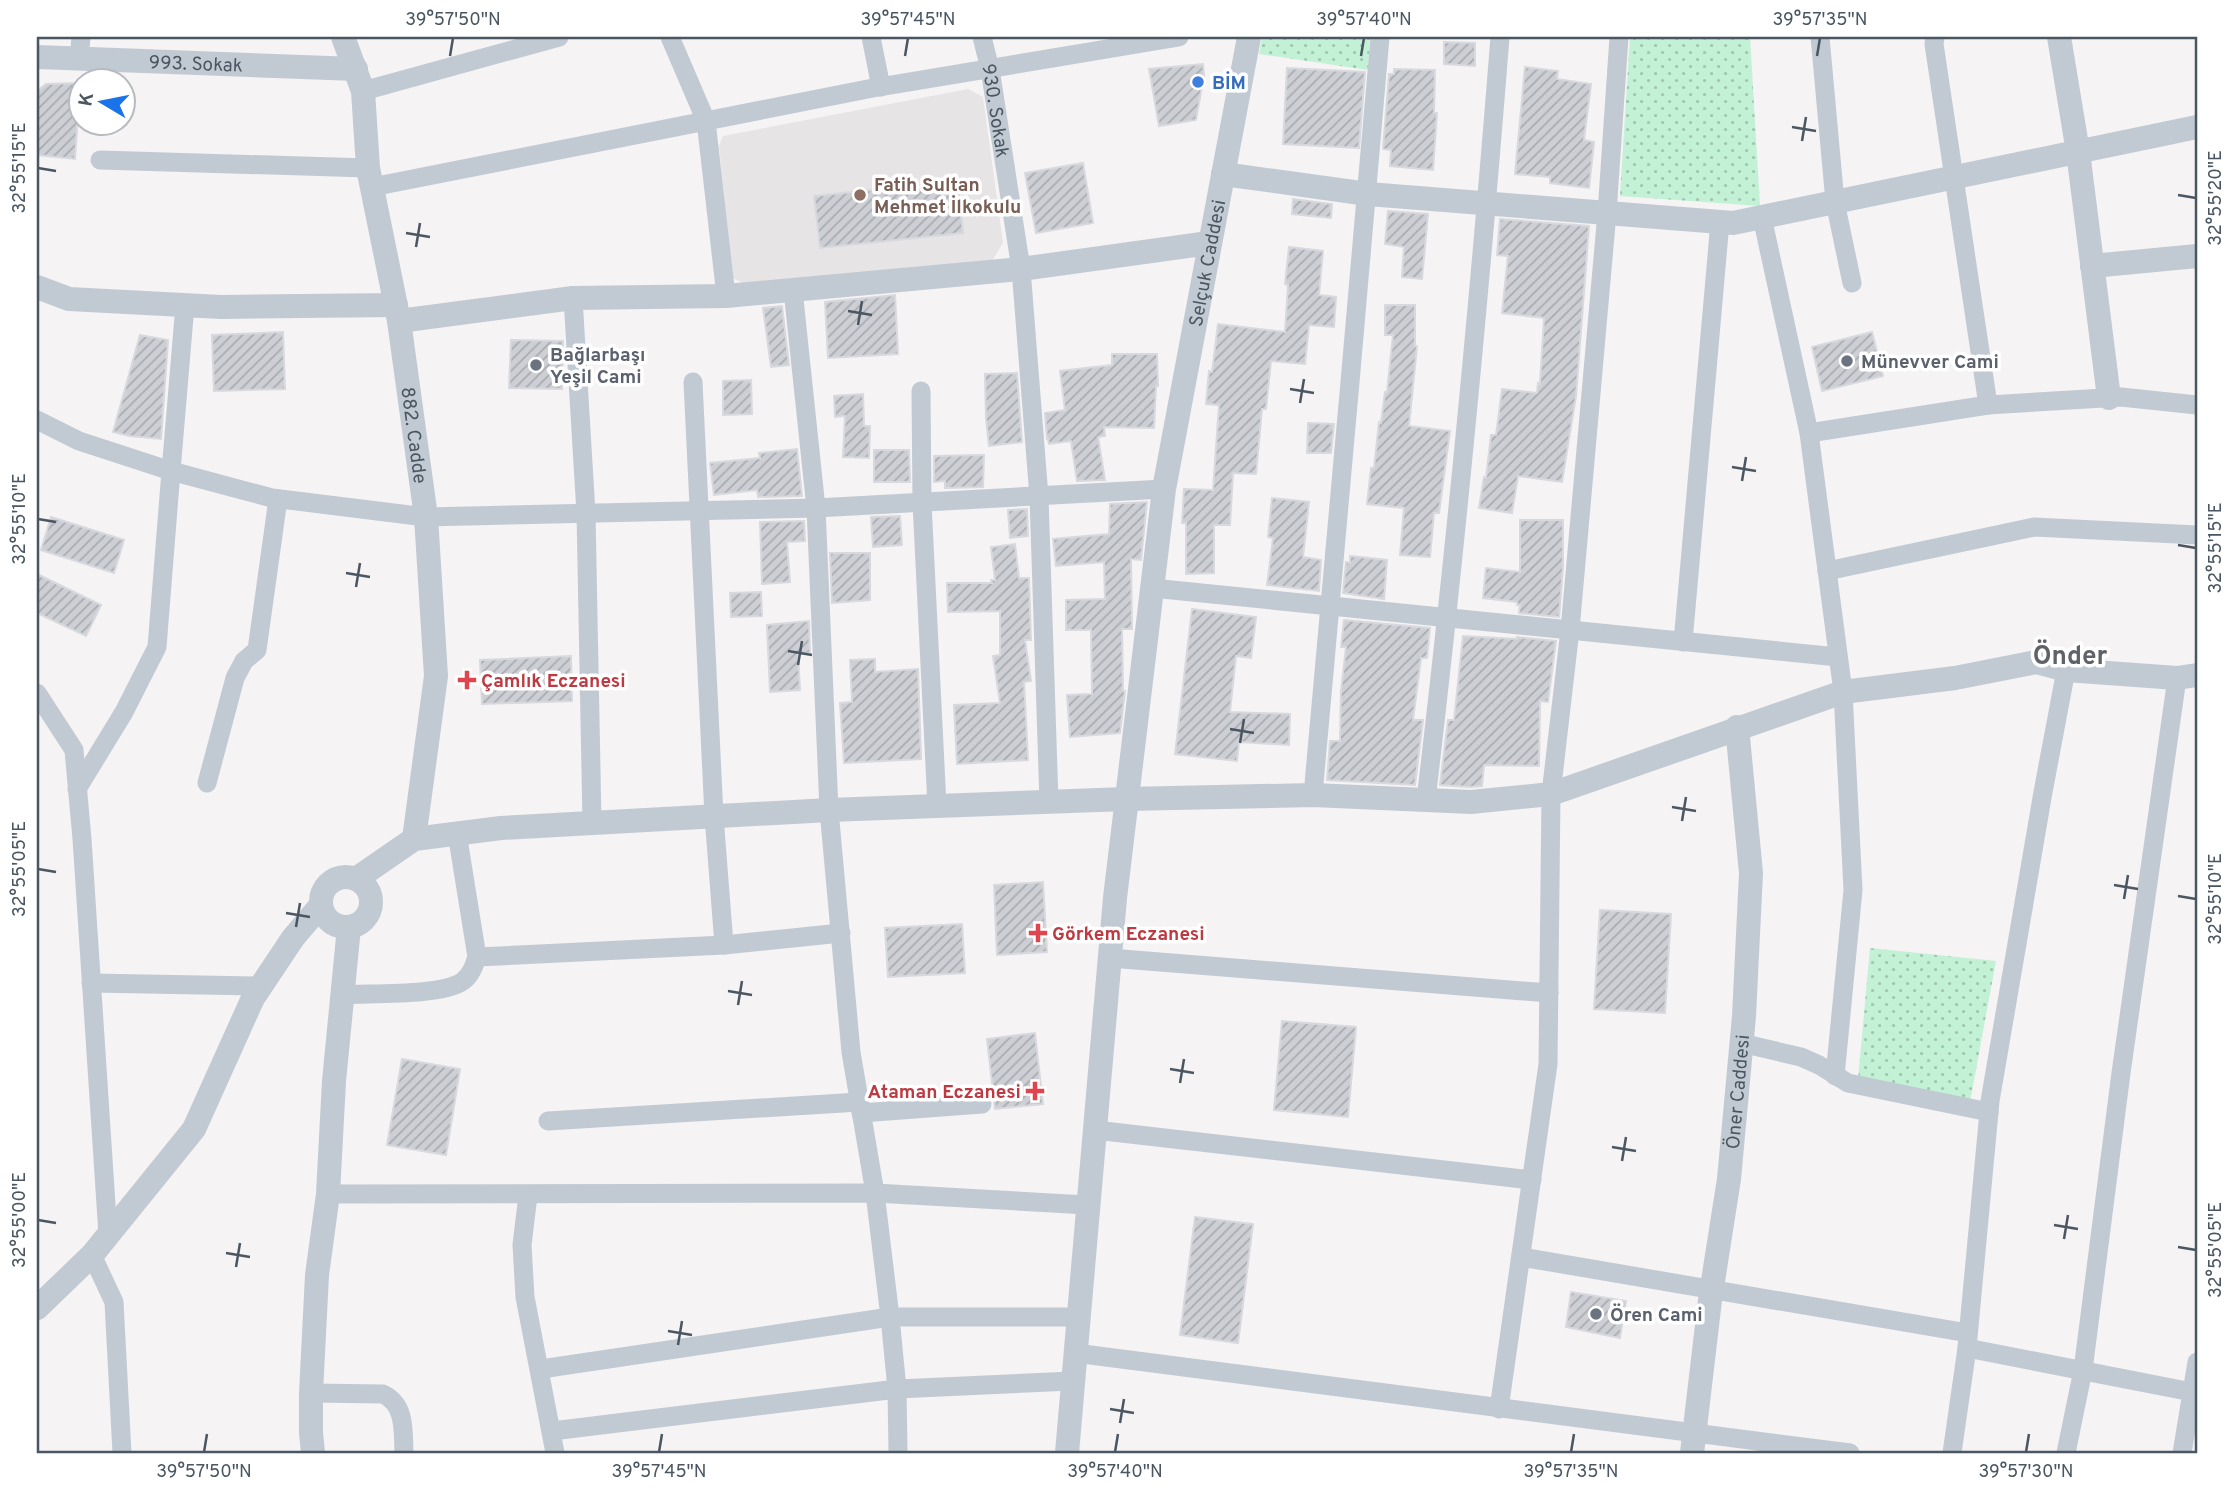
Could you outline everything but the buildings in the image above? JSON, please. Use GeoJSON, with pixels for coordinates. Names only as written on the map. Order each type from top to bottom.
{"type":"FeatureCollection","features":[{"type":"Feature","properties":{"kind":"street","name":"882. Cadde"},"geometry":{"type":"LineString","coordinates":[[343,37],[360,80],[370,178],[398,313],[426,517],[436,676],[414,839]]}},
{"type":"Feature","properties":{"kind":"street"},"geometry":{"type":"LineString","coordinates":[[360,80],[512,43],[559,37]]}},
{"type":"Feature","properties":{"kind":"street"},"geometry":{"type":"LineString","coordinates":[[670,37],[706,121],[726,296]]}},
{"type":"Feature","properties":{"kind":"street"},"geometry":{"type":"LineString","coordinates":[[871,37],[881,87]]}},
{"type":"Feature","properties":{"kind":"street","name":"930. Sokak"},"geometry":{"type":"LineString","coordinates":[[982,37],[990,69],[1021,270],[1039,497],[1049,802]]}},
{"type":"Feature","properties":{"kind":"street"},"geometry":{"type":"LineString","coordinates":[[100,160],[370,178],[706,121],[990,69],[1116,42],[1179,37]]}},
{"type":"Feature","properties":{"kind":"street","name":"Selçuk Caddesi"},"geometry":{"type":"LineString","coordinates":[[1067,1453],[1110,958],[1126,799],[1164,489],[1249,37]]}},
{"type":"Feature","properties":{"kind":"street"},"geometry":{"type":"LineString","coordinates":[[1313,795],[1380,37]]}},
{"type":"Feature","properties":{"kind":"street"},"geometry":{"type":"LineString","coordinates":[[1426,800],[1448,618],[1500,37]]}},
{"type":"Feature","properties":{"kind":"street"},"geometry":{"type":"LineString","coordinates":[[1499,1409],[1549,1064],[1551,794],[1570,630],[1607,213],[1619,37]]}},
{"type":"Feature","properties":{"kind":"street"},"geometry":{"type":"LineString","coordinates":[[1820,37],[1835,202],[1852,283]]}},
{"type":"Feature","properties":{"kind":"street"},"geometry":{"type":"LineString","coordinates":[[1935,37],[1988,405]]}},
{"type":"Feature","properties":{"kind":"street"},"geometry":{"type":"LineString","coordinates":[[2059,37],[2078,152],[2109,398]]}},
{"type":"Feature","properties":{"kind":"street","name":"993. Sokak"},"geometry":{"type":"LineString","coordinates":[[37,57],[80,48],[360,80]]}},
{"type":"Feature","properties":{"kind":"street"},"geometry":{"type":"LineString","coordinates":[[1223,174],[1368,194],[1733,223],[2197,127]]}},
{"type":"Feature","properties":{"kind":"street"},"geometry":{"type":"LineString","coordinates":[[1762,217],[1809,433],[1843,692],[1853,890],[1835,1076]]}},
{"type":"Feature","properties":{"kind":"street"},"geometry":{"type":"LineString","coordinates":[[1683,642],[1720,222]]}},
{"type":"Feature","properties":{"kind":"street"},"geometry":{"type":"LineString","coordinates":[[37,287],[69,299],[398,313],[573,298],[726,296],[1021,270],[1209,243]]}},
{"type":"Feature","properties":{"kind":"street"},"geometry":{"type":"LineString","coordinates":[[2092,267],[2197,256]]}},
{"type":"Feature","properties":{"kind":"street"},"geometry":{"type":"LineString","coordinates":[[793,290],[816,508],[829,810],[851,1052],[876,1193],[890,1317],[897,1389],[898,1453]]}},
{"type":"Feature","properties":{"kind":"street"},"geometry":{"type":"LineString","coordinates":[[573,298],[586,513],[592,823]]}},
{"type":"Feature","properties":{"kind":"street"},"geometry":{"type":"LineString","coordinates":[[77,789],[124,712],[157,647],[186,305]]}},
{"type":"Feature","properties":{"kind":"street"},"geometry":{"type":"LineString","coordinates":[[693,382],[714,817],[724,944]]}},
{"type":"Feature","properties":{"kind":"street"},"geometry":{"type":"LineString","coordinates":[[921,391],[922,503],[937,806]]}},
{"type":"Feature","properties":{"kind":"street"},"geometry":{"type":"LineString","coordinates":[[1809,433],[1988,405],[2121,397],[2197,405]]}},
{"type":"Feature","properties":{"kind":"street"},"geometry":{"type":"LineString","coordinates":[[37,420],[79,441],[171,471],[278,499],[426,517],[816,508],[1164,489]]}},
{"type":"Feature","properties":{"kind":"street"},"geometry":{"type":"LineString","coordinates":[[206,783],[235,678],[244,661],[257,650],[278,499]]}},
{"type":"Feature","properties":{"kind":"street"},"geometry":{"type":"LineString","coordinates":[[1827,571],[2034,527],[2197,534]]}},
{"type":"Feature","properties":{"kind":"street"},"geometry":{"type":"LineString","coordinates":[[1152,588],[1838,657]]}},
{"type":"Feature","properties":{"kind":"street"},"geometry":{"type":"LineString","coordinates":[[356,879],[414,839],[457,833],[592,823],[829,810],[1126,799],[1313,795],[1471,802],[1551,794],[1843,692],[1955,678],[2036,662],[2066,670],[2187,676],[2121,1073],[2083,1370],[2066,1453]]}},
{"type":"Feature","properties":{"kind":"street"},"geometry":{"type":"LineString","coordinates":[[1952,1453],[1968,1341],[1989,1112],[2066,670]]}},
{"type":"Feature","properties":{"kind":"street"},"geometry":{"type":"LineString","coordinates":[[37,693],[74,750],[108,1235]]}},
{"type":"Feature","properties":{"kind":"street","name":"Öner Caddesi"},"geometry":{"type":"LineString","coordinates":[[1693,1444],[1729,1179],[1741,1043],[1751,873],[1737,727]]}},
{"type":"Feature","properties":{"kind":"street"},"geometry":{"type":"LineString","coordinates":[[342,995],[442,989],[461,983],[470,975],[477,957],[457,833]]}},
{"type":"Feature","properties":{"kind":"street"},"geometry":{"type":"LineString","coordinates":[[343,877],[356,879],[365,885],[371,895],[372,906],[368,916],[359,924],[349,927],[336,925],[326,917],[321,905],[323,892],[331,882],[343,877]]}},
{"type":"Feature","properties":{"kind":"street"},"geometry":{"type":"LineString","coordinates":[[37,1308],[92,1255],[194,1129],[253,998],[293,938],[321,905]]}},
{"type":"Feature","properties":{"kind":"street"},"geometry":{"type":"LineString","coordinates":[[313,1453],[311,1433],[317,1275],[328,1194],[334,1081],[349,927]]}},
{"type":"Feature","properties":{"kind":"street"},"geometry":{"type":"LineString","coordinates":[[477,957],[724,944],[841,933]]}},
{"type":"Feature","properties":{"kind":"street"},"geometry":{"type":"LineString","coordinates":[[1110,958],[1549,993]]}},
{"type":"Feature","properties":{"kind":"street"},"geometry":{"type":"LineString","coordinates":[[92,983],[261,986]]}},
{"type":"Feature","properties":{"kind":"street"},"geometry":{"type":"LineString","coordinates":[[1741,1043],[1801,1057],[1848,1083],[1989,1112]]}},
{"type":"Feature","properties":{"kind":"street"},"geometry":{"type":"LineString","coordinates":[[548,1121],[982,1104]]}},
{"type":"Feature","properties":{"kind":"street"},"geometry":{"type":"LineString","coordinates":[[1094,1130],[1532,1180]]}},
{"type":"Feature","properties":{"kind":"street"},"geometry":{"type":"LineString","coordinates":[[328,1194],[876,1193],[1087,1205]]}},
{"type":"Feature","properties":{"kind":"street"},"geometry":{"type":"LineString","coordinates":[[528,1195],[522,1245],[525,1297],[541,1369],[555,1453]]}},
{"type":"Feature","properties":{"kind":"street"},"geometry":{"type":"LineString","coordinates":[[92,1255],[114,1303],[122,1453]]}},
{"type":"Feature","properties":{"kind":"street"},"geometry":{"type":"LineString","coordinates":[[1521,1257],[1712,1289],[1968,1341],[2083,1370],[2195,1393]]}},
{"type":"Feature","properties":{"kind":"street"},"geometry":{"type":"LineString","coordinates":[[541,1369],[890,1317],[1077,1317]]}},
{"type":"Feature","properties":{"kind":"street"},"geometry":{"type":"LineString","coordinates":[[1075,1353],[1499,1409],[1693,1444],[1850,1453]]}},
{"type":"Feature","properties":{"kind":"street"},"geometry":{"type":"LineString","coordinates":[[2182,1453],[2195,1393],[2197,1362]]}},
{"type":"Feature","properties":{"kind":"street"},"geometry":{"type":"LineString","coordinates":[[552,1432],[897,1389],[1072,1381]]}},
{"type":"Feature","properties":{"kind":"street"},"geometry":{"type":"LineString","coordinates":[[312,1393],[383,1394],[389,1397],[401,1414],[404,1453]]}},
{"type":"Feature","properties":{"kind":"shaded area","name":"Fatih Sultan Mehmet İlkokulu"},"geometry":{"type":"Polygon","coordinates":[[[968,89],[983,97],[1003,243],[992,261],[745,284],[733,278],[719,146],[723,136],[968,89]]]}},
{"type":"Feature","properties":{"kind":"green space"},"geometry":{"type":"Polygon","coordinates":[[[1262,37],[1370,37],[1368,70],[1259,54],[1262,37]]]}},
{"type":"Feature","properties":{"kind":"green space"},"geometry":{"type":"Polygon","coordinates":[[[1630,37],[1750,37],[1760,206],[1620,196],[1630,37]]]}},
{"type":"Feature","properties":{"kind":"green space"},"geometry":{"type":"Polygon","coordinates":[[[1870,948],[1996,961],[1970,1102],[1858,1080],[1870,948]]]}},
{"type":"Feature","properties":{"kind":"place","name":"BİM"},"geometry":{"type":"Point","coordinates":[1198,82]}},
{"type":"Feature","properties":{"kind":"place","name":"Fatih Sultan Mehmet İlkokulu"},"geometry":{"type":"Point","coordinates":[860,195]}},
{"type":"Feature","properties":{"kind":"place","name":"Münevver Cami"},"geometry":{"type":"Point","coordinates":[1847,361]}},
{"type":"Feature","properties":{"kind":"place","name":"Bağlarbaşı Yeşil Cami"},"geometry":{"type":"Point","coordinates":[536,365]}},
{"type":"Feature","properties":{"kind":"place","name":"Çamlık Eczanesi"},"geometry":{"type":"Point","coordinates":[467,680]}},
{"type":"Feature","properties":{"kind":"place","name":"Görkem Eczanesi"},"geometry":{"type":"Point","coordinates":[1038,933]}},
{"type":"Feature","properties":{"kind":"place","name":"Ataman Eczanesi"},"geometry":{"type":"Point","coordinates":[1035,1091]}},
{"type":"Feature","properties":{"kind":"place","name":"Ören Cami"},"geometry":{"type":"Point","coordinates":[1596,1314]}},
{"type":"Feature","properties":{"kind":"district","name":"Önder"},"geometry":{"type":"Point","coordinates":[2070,655]}}]}
